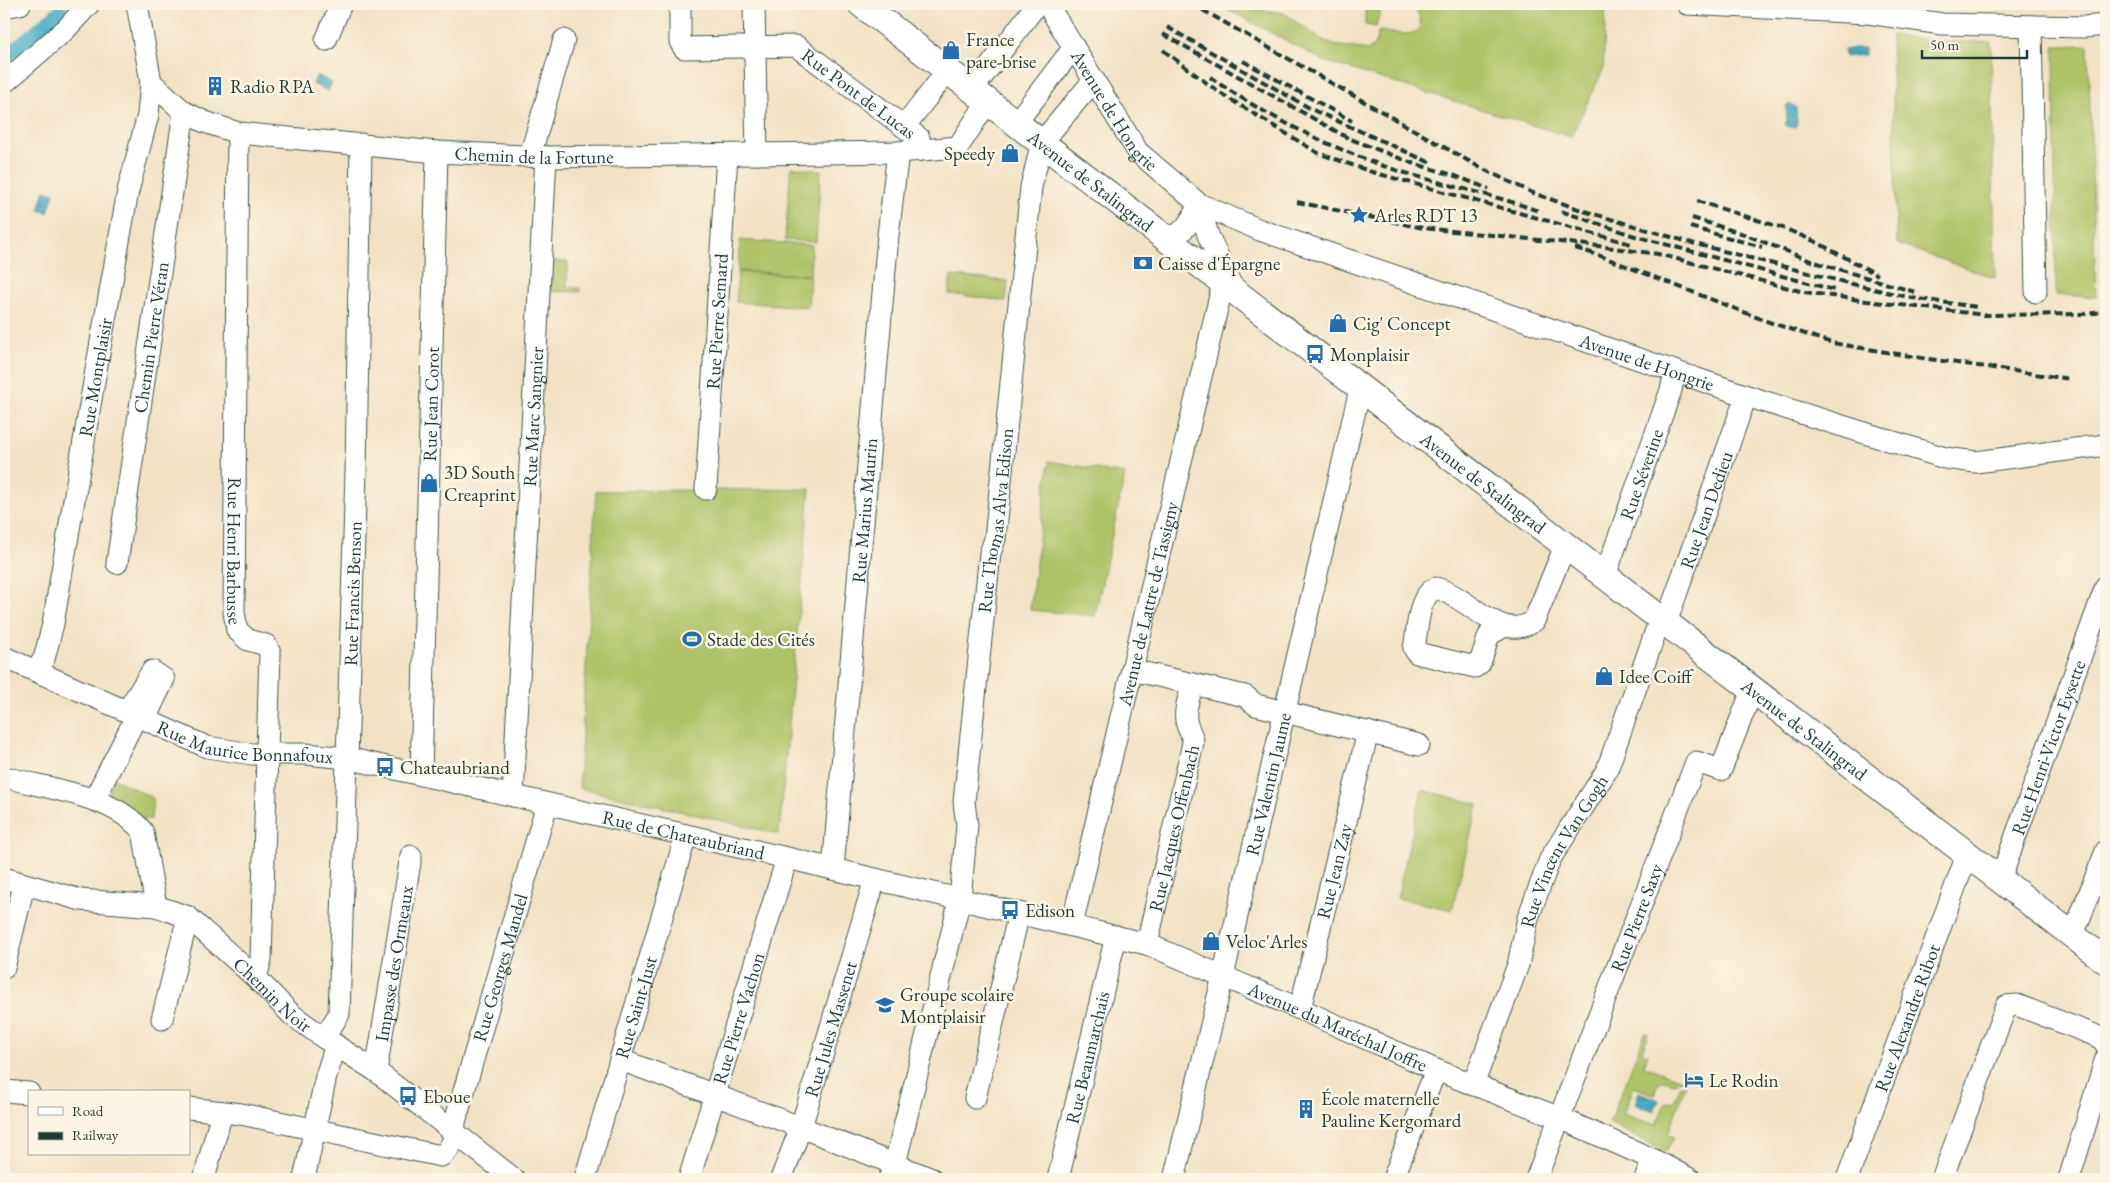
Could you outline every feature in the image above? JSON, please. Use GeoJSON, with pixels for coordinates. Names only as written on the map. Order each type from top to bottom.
{"type":"FeatureCollection","features":[{"type":"Feature","properties":{"kind":"main road","name":"Avenue de Stalingrad"},"geometry":{"type":"LineString","coordinates":[[861,4],[2106,961]]}},
{"type":"Feature","properties":{"kind":"street"},"geometry":{"type":"LineString","coordinates":[[4,8],[20,4]]}},
{"type":"Feature","properties":{"kind":"street"},"geometry":{"type":"LineString","coordinates":[[4,83],[66,29],[89,4]]}},
{"type":"Feature","properties":{"kind":"street"},"geometry":{"type":"LineString","coordinates":[[137,4],[151,82]]}},
{"type":"Feature","properties":{"kind":"street"},"geometry":{"type":"LineString","coordinates":[[326,40],[341,4]]}},
{"type":"Feature","properties":{"kind":"street","name":"Rue Pont de Lucas"},"geometry":{"type":"LineString","coordinates":[[680,4],[680,42],[684,48],[796,46],[919,138],[920,150]]}},
{"type":"Feature","properties":{"kind":"street"},"geometry":{"type":"LineString","coordinates":[[754,4],[757,154]]}},
{"type":"Feature","properties":{"kind":"street"},"geometry":{"type":"LineString","coordinates":[[980,95],[1037,4]]}},
{"type":"Feature","properties":{"kind":"street","name":"Avenue de Hongrie"},"geometry":{"type":"LineString","coordinates":[[1047,4],[1138,152],[1199,204],[1260,230],[1746,396],[1945,458],[1976,462],[2106,445]]}},
{"type":"Feature","properties":{"kind":"street"},"geometry":{"type":"LineString","coordinates":[[1687,4],[1868,13],[1942,24],[2106,25]]}},
{"type":"Feature","properties":{"kind":"street"},"geometry":{"type":"LineString","coordinates":[[2031,26],[2036,292]]}},
{"type":"Feature","properties":{"kind":"street","name":"Rue Marc Sangnier"},"geometry":{"type":"LineString","coordinates":[[513,796],[538,157],[564,40]]}},
{"type":"Feature","properties":{"kind":"street"},"geometry":{"type":"LineString","coordinates":[[1016,123],[1074,47]]}},
{"type":"Feature","properties":{"kind":"street"},"geometry":{"type":"LineString","coordinates":[[904,128],[948,70]]}},
{"type":"Feature","properties":{"kind":"street"},"geometry":{"type":"LineString","coordinates":[[1042,142],[1094,80]]}},
{"type":"Feature","properties":{"kind":"street","name":"Chemin de la Fortune"},"geometry":{"type":"LineString","coordinates":[[151,82],[184,112],[205,122],[238,133],[437,152],[538,157],[898,152],[958,147],[980,95]]}},
{"type":"Feature","properties":{"kind":"street","name":"Rue Montplaisir"},"geometry":{"type":"LineString","coordinates":[[36,670],[44,660],[53,624],[128,191],[148,115],[151,82]]}},
{"type":"Feature","properties":{"kind":"street","name":"Chemin Pierre Véran"},"geometry":{"type":"LineString","coordinates":[[117,563],[184,112]]}},
{"type":"Feature","properties":{"kind":"street","name":"Rue Henri Barbusse"},"geometry":{"type":"LineString","coordinates":[[238,133],[234,612],[237,630],[248,640],[266,645],[270,653],[261,959],[256,978]]}},
{"type":"Feature","properties":{"kind":"street","name":"Rue Thomas Alva Edison"},"geometry":{"type":"LineString","coordinates":[[892,1172],[960,899],[967,825],[964,802],[990,553],[995,539],[1031,187],[1042,142]]}},
{"type":"Feature","properties":{"kind":"street","name":"Rue Francis Benson"},"geometry":{"type":"LineString","coordinates":[[304,1179],[326,1076],[330,1042],[339,1014],[356,472],[361,144]]}},
{"type":"Feature","properties":{"kind":"street","name":"Rue Jean Corot"},"geometry":{"type":"LineString","coordinates":[[421,775],[437,152]]}},
{"type":"Feature","properties":{"kind":"street","name":"Rue Marius Maurin"},"geometry":{"type":"LineString","coordinates":[[833,869],[888,235],[898,152]]}},
{"type":"Feature","properties":{"kind":"street","name":"Rue Pierre Semard"},"geometry":{"type":"LineString","coordinates":[[706,489],[727,155]]}},
{"type":"Feature","properties":{"kind":"street"},"geometry":{"type":"LineString","coordinates":[[1156,231],[1174,237],[1191,221],[1199,204]]}},
{"type":"Feature","properties":{"kind":"street"},"geometry":{"type":"LineString","coordinates":[[1199,204],[1208,235],[1228,287]]}},
{"type":"Feature","properties":{"kind":"street","name":"Avenue de Lattre de Tassigny"},"geometry":{"type":"LineString","coordinates":[[1072,926],[1132,670],[1228,287]]}},
{"type":"Feature","properties":{"kind":"street","name":"Rue Séverine"},"geometry":{"type":"LineString","coordinates":[[1605,576],[1671,390],[1675,372]]}},
{"type":"Feature","properties":{"kind":"street","name":"Rue Valentin Jaume"},"geometry":{"type":"LineString","coordinates":[[1174,1179],[1360,389]]}},
{"type":"Feature","properties":{"kind":"street","name":"Rue Jean Dedieu"},"geometry":{"type":"LineString","coordinates":[[1663,621],[1746,396]]}},
{"type":"Feature","properties":{"kind":"street"},"geometry":{"type":"LineString","coordinates":[[1503,626],[1525,626],[1534,621],[1565,546]]}},
{"type":"Feature","properties":{"kind":"street","name":"Rue Henri-Victor Eysette"},"geometry":{"type":"LineString","coordinates":[[2000,880],[2106,586]]}},
{"type":"Feature","properties":{"kind":"street","name":"Rue Vincent Van Gogh"},"geometry":{"type":"LineString","coordinates":[[1473,1085],[1518,965],[1528,918],[1550,859],[1607,770],[1663,621]]}},
{"type":"Feature","properties":{"kind":"street","name":"Rue Maurice Bonnafoux"},"geometry":{"type":"LineString","coordinates":[[4,657],[207,747],[252,754],[306,754],[347,758]]}},
{"type":"Feature","properties":{"kind":"street"},"geometry":{"type":"LineString","coordinates":[[1132,670],[1245,696],[1256,705],[1419,744]]}},
{"type":"Feature","properties":{"kind":"street","name":"Rue Jacques Offenbach"},"geometry":{"type":"LineString","coordinates":[[1147,944],[1193,743],[1193,735],[1186,719],[1186,707],[1193,684]]}},
{"type":"Feature","properties":{"kind":"street","name":"Rue Pierre Saxy"},"geometry":{"type":"LineString","coordinates":[[1536,1179],[1696,762],[1721,770],[1753,688]]}},
{"type":"Feature","properties":{"kind":"street"},"geometry":{"type":"LineString","coordinates":[[94,800],[136,715]]}},
{"type":"Feature","properties":{"kind":"street","name":"Rue Jean Zay"},"geometry":{"type":"LineString","coordinates":[[1300,1008],[1368,732]]}},
{"type":"Feature","properties":{"kind":"street","name":"Rue de Chateaubriand"},"geometry":{"type":"LineString","coordinates":[[347,758],[787,858],[1072,926]]}},
{"type":"Feature","properties":{"kind":"street"},"geometry":{"type":"LineString","coordinates":[[4,779],[9,778],[94,800],[136,824],[143,832],[156,906]]}},
{"type":"Feature","properties":{"kind":"street","name":"Rue Georges Mandel"},"geometry":{"type":"LineString","coordinates":[[190,1108],[231,1113],[440,1156],[450,1150],[458,1112],[547,804]]}},
{"type":"Feature","properties":{"kind":"street","name":"Rue Saint-Just"},"geometry":{"type":"LineString","coordinates":[[585,1179],[686,835]]}},
{"type":"Feature","properties":{"kind":"street"},"geometry":{"type":"LineString","coordinates":[[2073,935],[2106,851]]}},
{"type":"Feature","properties":{"kind":"street","name":"Rue Alexandre Ribot"},"geometry":{"type":"LineString","coordinates":[[1847,1179],[1967,855]]}},
{"type":"Feature","properties":{"kind":"street","name":"Impasse des Ormeaux"},"geometry":{"type":"LineString","coordinates":[[376,1071],[411,856]]}},
{"type":"Feature","properties":{"kind":"street","name":"Rue Pierre Vachon"},"geometry":{"type":"LineString","coordinates":[[689,1179],[787,858]]}},
{"type":"Feature","properties":{"kind":"street","name":"Chemin Noir"},"geometry":{"type":"LineString","coordinates":[[4,878],[81,900],[156,906],[188,917],[256,978],[292,1015],[376,1071],[514,1179]]}},
{"type":"Feature","properties":{"kind":"street","name":"Rue Jules Massenet"},"geometry":{"type":"LineString","coordinates":[[781,1179],[801,1127],[875,879]]}},
{"type":"Feature","properties":{"kind":"street"},"geometry":{"type":"LineString","coordinates":[[6,971],[24,885]]}},
{"type":"Feature","properties":{"kind":"street"},"geometry":{"type":"LineString","coordinates":[[975,1098],[1019,913]]}},
{"type":"Feature","properties":{"kind":"street"},"geometry":{"type":"LineString","coordinates":[[162,1019],[188,917]]}},
{"type":"Feature","properties":{"kind":"street","name":"Avenue du Maréchal Joffre"},"geometry":{"type":"LineString","coordinates":[[1072,926],[1147,944],[1300,1008],[1436,1070],[1560,1118],[1652,1158],[1690,1179]]}},
{"type":"Feature","properties":{"kind":"street","name":"Rue Beaumarchais"},"geometry":{"type":"LineString","coordinates":[[1058,1179],[1116,936]]}},
{"type":"Feature","properties":{"kind":"street"},"geometry":{"type":"LineString","coordinates":[[1942,1179],[2006,1006],[2017,1005],[2102,1038],[2106,1045]]}},
{"type":"Feature","properties":{"kind":"street"},"geometry":{"type":"LineString","coordinates":[[2069,1179],[2106,1058]]}},
{"type":"Feature","properties":{"kind":"street"},"geometry":{"type":"LineString","coordinates":[[621,1060],[801,1127],[892,1172],[932,1179]]}},
{"type":"Feature","properties":{"kind":"street"},"geometry":{"type":"LineString","coordinates":[[1393,1179],[1436,1070]]}},
{"type":"Feature","properties":{"kind":"street"},"geometry":{"type":"LineString","coordinates":[[4,1091],[28,1093]]}},
{"type":"Feature","properties":{"kind":"street"},"geometry":{"type":"LineString","coordinates":[[204,1179],[231,1113]]}},
{"type":"Feature","properties":{"kind":"street"},"geometry":{"type":"LineString","coordinates":[[1645,1179],[1652,1158]]}},
{"type":"Feature","properties":{"kind":"green space"},"geometry":{"type":"Polygon","coordinates":[[[1365,4],[1382,4],[1376,27],[1365,25],[1365,4]]]}},
{"type":"Feature","properties":{"kind":"green space"},"geometry":{"type":"Polygon","coordinates":[[[1382,4],[1606,4],[1603,70],[1571,137],[1324,61],[1223,7],[1230,5],[1284,13],[1319,38],[1334,45],[1368,50],[1374,46],[1379,31],[1409,34],[1419,28],[1418,13],[1414,9],[1382,4]]]}},
{"type":"Feature","properties":{"kind":"green space"},"geometry":{"type":"Polygon","coordinates":[[[1891,35],[1949,42],[1991,42],[1995,278],[1897,244],[1891,35]]]}},
{"type":"Feature","properties":{"kind":"green space"},"geometry":{"type":"Polygon","coordinates":[[[2088,45],[2096,297],[2056,295],[2054,46],[2088,45]]]}},
{"type":"Feature","properties":{"kind":"green space"},"geometry":{"type":"Polygon","coordinates":[[[791,167],[821,170],[816,242],[785,240],[791,167]]]}},
{"type":"Feature","properties":{"kind":"green space"},"geometry":{"type":"Polygon","coordinates":[[[740,240],[812,245],[810,275],[738,271],[740,240]]]}},
{"type":"Feature","properties":{"kind":"green space"},"geometry":{"type":"Polygon","coordinates":[[[551,261],[568,262],[567,287],[580,288],[580,292],[549,291],[551,261]]]}},
{"type":"Feature","properties":{"kind":"green space"},"geometry":{"type":"Polygon","coordinates":[[[738,272],[810,276],[808,307],[736,302],[738,272]]]}},
{"type":"Feature","properties":{"kind":"green space"},"geometry":{"type":"Polygon","coordinates":[[[951,276],[1008,281],[1006,301],[949,294],[951,276]]]}},
{"type":"Feature","properties":{"kind":"green space"},"geometry":{"type":"Polygon","coordinates":[[[1049,461],[1125,474],[1095,616],[1030,610],[1049,461]]]}},
{"type":"Feature","properties":{"kind":"green space","name":"Stade des Cités"},"geometry":{"type":"Polygon","coordinates":[[[810,489],[779,834],[579,788],[596,491],[810,489]]]}},
{"type":"Feature","properties":{"kind":"green space"},"geometry":{"type":"Polygon","coordinates":[[[113,778],[153,798],[151,819],[144,819],[108,796],[113,778]]]}},
{"type":"Feature","properties":{"kind":"green space"},"geometry":{"type":"Polygon","coordinates":[[[1422,790],[1478,804],[1452,910],[1397,898],[1422,790]]]}},
{"type":"Feature","properties":{"kind":"green space"},"geometry":{"type":"Polygon","coordinates":[[[1645,1033],[1648,1034],[1642,1052],[1648,1054],[1644,1066],[1682,1080],[1675,1083],[1663,1080],[1656,1087],[1655,1095],[1634,1087],[1623,1114],[1656,1125],[1665,1103],[1674,1101],[1680,1087],[1686,1084],[1668,1134],[1674,1137],[1666,1152],[1609,1123],[1645,1033]]]}},
{"type":"Feature","properties":{"kind":"water"},"geometry":{"type":"Polygon","coordinates":[[[1865,48],[1865,55],[1845,57],[1844,50],[1865,48]]]}},
{"type":"Feature","properties":{"kind":"water"},"geometry":{"type":"Polygon","coordinates":[[[317,75],[332,83],[328,91],[313,84],[317,75]]]}},
{"type":"Feature","properties":{"kind":"water"},"geometry":{"type":"Polygon","coordinates":[[[1789,103],[1796,107],[1797,123],[1795,127],[1788,127],[1785,124],[1787,120],[1786,106],[1789,103]]]}},
{"type":"Feature","properties":{"kind":"water"},"geometry":{"type":"Polygon","coordinates":[[[45,190],[54,193],[48,213],[39,210],[45,190]]]}},
{"type":"Feature","properties":{"kind":"water"},"geometry":{"type":"Polygon","coordinates":[[[1639,1092],[1659,1100],[1654,1111],[1635,1104],[1639,1092]]]}},
{"type":"Feature","properties":{"kind":"waterway"},"geometry":{"type":"LineString","coordinates":[[4,58],[61,11]]}},
{"type":"Feature","properties":{"kind":"railway"},"geometry":{"type":"LineString","coordinates":[[1192,4],[1481,168],[1533,193],[1584,211],[1688,242],[1912,298],[1977,307]]}},
{"type":"Feature","properties":{"kind":"railway"},"geometry":{"type":"LineString","coordinates":[[1167,27],[1313,110],[1431,163]]}},
{"type":"Feature","properties":{"kind":"railway"},"geometry":{"type":"LineString","coordinates":[[1163,34],[1348,138],[1412,163],[1453,175],[1489,189]]}},
{"type":"Feature","properties":{"kind":"railway"},"geometry":{"type":"LineString","coordinates":[[1163,50],[1220,93],[1318,153],[1372,172],[1631,244]]}},
{"type":"Feature","properties":{"kind":"railway"},"geometry":{"type":"LineString","coordinates":[[1243,61],[1352,121]]}},
{"type":"Feature","properties":{"kind":"railway"},"geometry":{"type":"LineString","coordinates":[[1210,77],[1291,126],[1356,156],[1398,171],[1541,212]]}},
{"type":"Feature","properties":{"kind":"railway"},"geometry":{"type":"LineString","coordinates":[[1697,201],[1786,229],[1816,242],[1878,275]]}},
{"type":"Feature","properties":{"kind":"railway"},"geometry":{"type":"LineString","coordinates":[[1297,202],[1423,228],[1658,254],[1804,292],[1867,301],[1985,315],[2106,312]]}},
{"type":"Feature","properties":{"kind":"railway"},"geometry":{"type":"LineString","coordinates":[[1561,211],[1635,236],[1834,290]]}},
{"type":"Feature","properties":{"kind":"railway"},"geometry":{"type":"LineString","coordinates":[[1692,218],[1741,233],[1811,261],[1915,292]]}},
{"type":"Feature","properties":{"kind":"railway"},"geometry":{"type":"LineString","coordinates":[[1690,227],[1762,247]]}},
{"type":"Feature","properties":{"kind":"railway"},"geometry":{"type":"LineString","coordinates":[[1575,248],[1598,255],[1769,322],[1832,343],[2070,379]]}},
{"type":"Feature","properties":{"kind":"place","name":"France pare-brise"},"geometry":{"type":"Point","coordinates":[951,50]}},
{"type":"Feature","properties":{"kind":"place","name":"Radio RPA"},"geometry":{"type":"Point","coordinates":[215,86]}},
{"type":"Feature","properties":{"kind":"place","name":"Speedy"},"geometry":{"type":"Point","coordinates":[1010,153]}},
{"type":"Feature","properties":{"kind":"place","name":"Arles RDT 13"},"geometry":{"type":"Point","coordinates":[1359,215]}},
{"type":"Feature","properties":{"kind":"place","name":"Caisse d'Épargne"},"geometry":{"type":"Point","coordinates":[1143,263]}},
{"type":"Feature","properties":{"kind":"place","name":"Cig' Concept"},"geometry":{"type":"Point","coordinates":[1338,323]}},
{"type":"Feature","properties":{"kind":"place","name":"Monplaisir"},"geometry":{"type":"Point","coordinates":[1315,354]}},
{"type":"Feature","properties":{"kind":"place","name":"3D South Creaprint"},"geometry":{"type":"Point","coordinates":[429,483]}},
{"type":"Feature","properties":{"kind":"place","name":"Stade des Cités"},"geometry":{"type":"Point","coordinates":[692,639]}},
{"type":"Feature","properties":{"kind":"place","name":"Idee Coiff"},"geometry":{"type":"Point","coordinates":[1604,676]}},
{"type":"Feature","properties":{"kind":"place","name":"Chateaubriand"},"geometry":{"type":"Point","coordinates":[385,767]}},
{"type":"Feature","properties":{"kind":"place","name":"Edison"},"geometry":{"type":"Point","coordinates":[1010,910]}},
{"type":"Feature","properties":{"kind":"place","name":"Veloc'Arles"},"geometry":{"type":"Point","coordinates":[1211,941]}},
{"type":"Feature","properties":{"kind":"place","name":"Groupe scolaire Montplaisir"},"geometry":{"type":"Point","coordinates":[885,1005]}},
{"type":"Feature","properties":{"kind":"place","name":"Le Rodin"},"geometry":{"type":"Point","coordinates":[1694,1080]}},
{"type":"Feature","properties":{"kind":"place","name":"Eboue"},"geometry":{"type":"Point","coordinates":[408,1096]}},
{"type":"Feature","properties":{"kind":"place","name":"École maternelle Pauline Kergomard"},"geometry":{"type":"Point","coordinates":[1306,1109]}}]}
